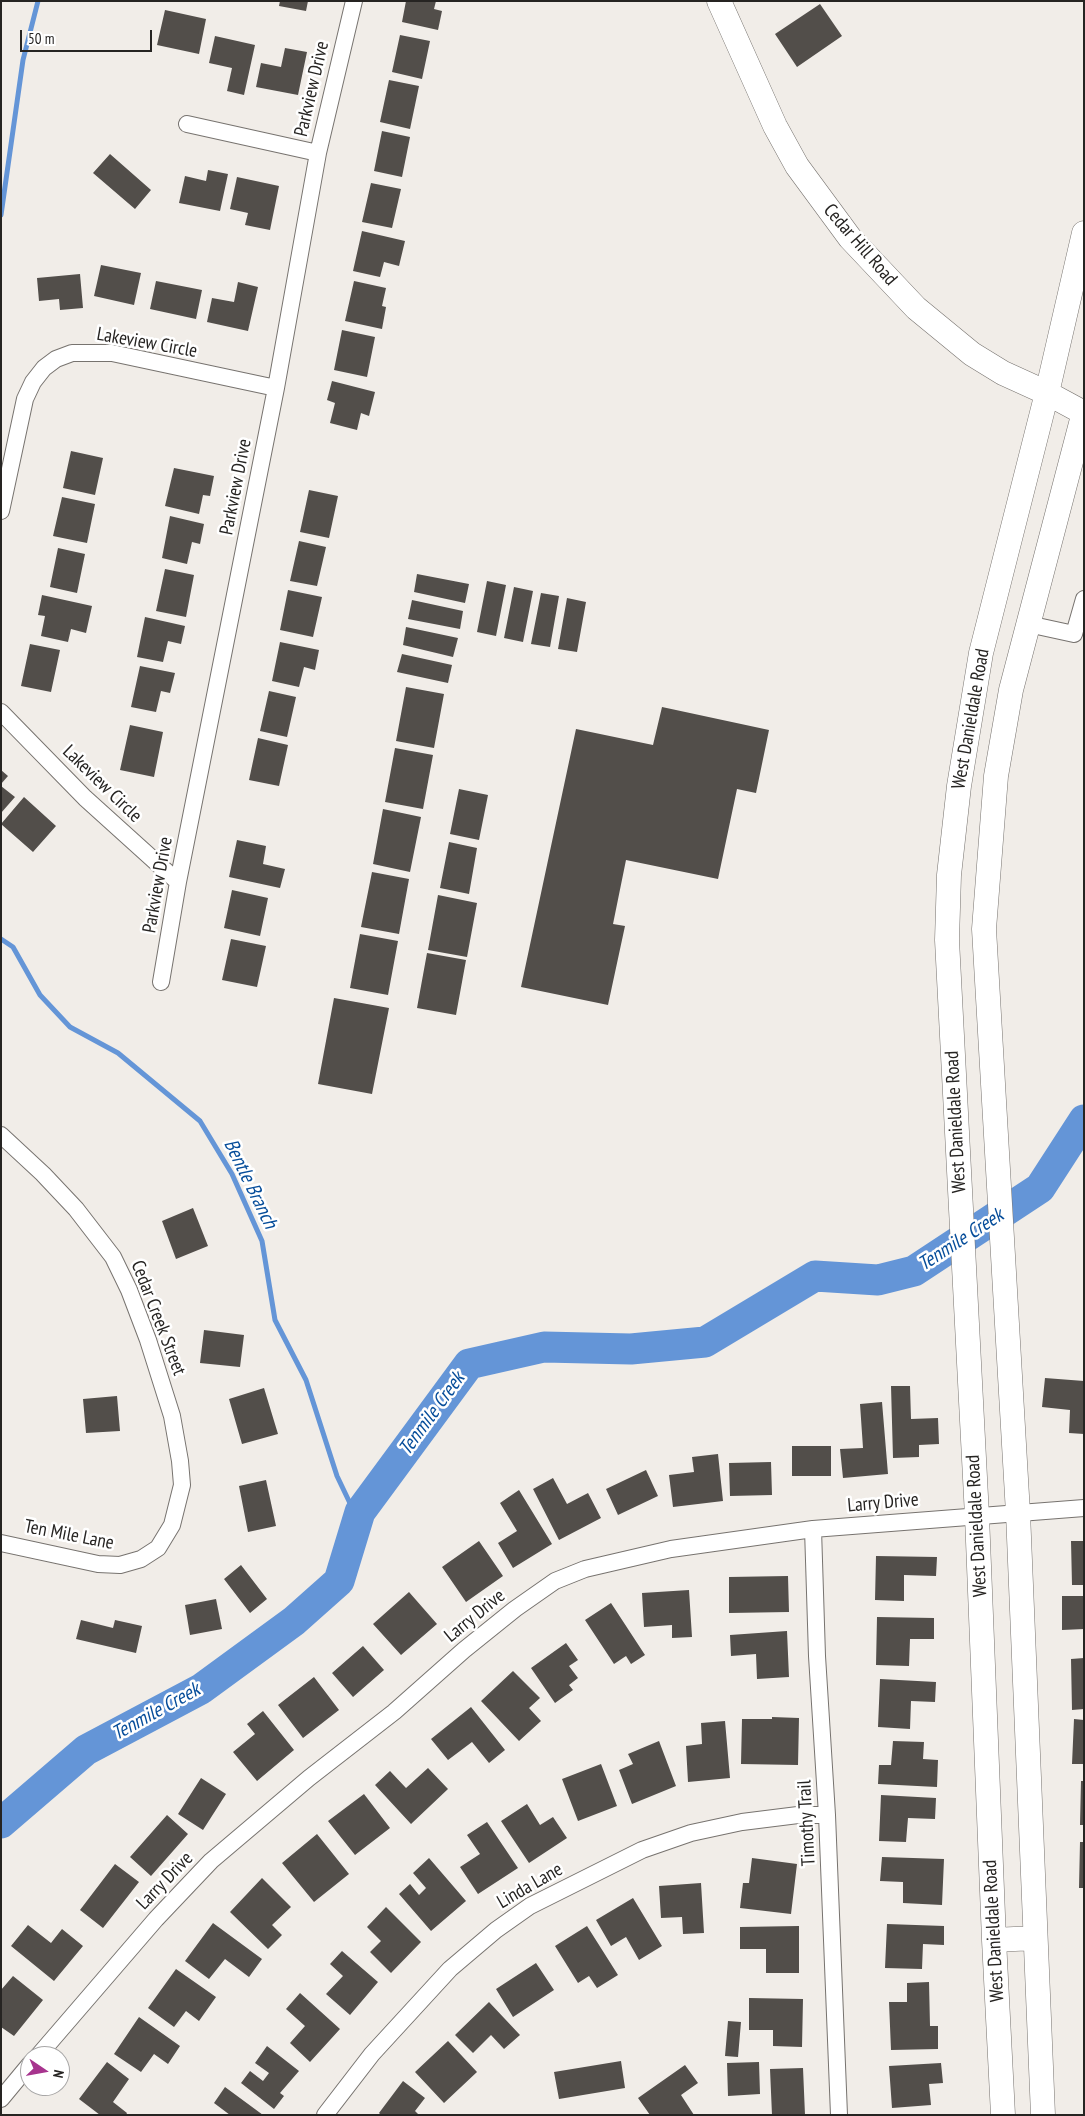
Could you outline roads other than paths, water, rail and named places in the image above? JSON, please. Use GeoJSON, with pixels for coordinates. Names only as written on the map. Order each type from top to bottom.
{"type":"FeatureCollection","features":[{"type":"Feature","properties":{"kind":"main road","name":"Cedar Hill Road"},"geometry":{"type":"LineString","coordinates":[[718,1],[775,126],[797,166],[850,238],[916,308],[972,354],[1003,373],[1047,392],[1084,413]]}},
{"type":"Feature","properties":{"kind":"main road","name":"West Danieldale Road"},"geometry":{"type":"LineString","coordinates":[[1003,2115],[977,1516],[947,940],[949,875],[959,786],[981,653],[1047,392],[1084,233]]}},
{"type":"Feature","properties":{"kind":"main road","name":"West Danieldale Road"},"geometry":{"type":"LineString","coordinates":[[1043,2115],[1018,1513],[984,929],[995,792],[1011,690],[1084,413]]}},
{"type":"Feature","properties":{"kind":"main road"},"geometry":{"type":"LineString","coordinates":[[959,786],[995,792]]}},
{"type":"Feature","properties":{"kind":"main road"},"geometry":{"type":"LineString","coordinates":[[994,1940],[1035,1938]]}},
{"type":"Feature","properties":{"kind":"street","name":"Parkview Drive"},"geometry":{"type":"LineString","coordinates":[[161,982],[178,882],[276,388],[318,153],[354,1]]}},
{"type":"Feature","properties":{"kind":"street"},"geometry":{"type":"LineString","coordinates":[[187,124],[318,153]]}},
{"type":"Feature","properties":{"kind":"street","name":"Lakeview Circle"},"geometry":{"type":"LineString","coordinates":[[1,511],[25,399],[33,382],[44,368],[56,359],[72,353],[112,353],[276,388]]}},
{"type":"Feature","properties":{"kind":"street"},"geometry":{"type":"LineString","coordinates":[[1028,624],[1074,634],[1084,599]]}},
{"type":"Feature","properties":{"kind":"street","name":"Lakeview Circle"},"geometry":{"type":"LineString","coordinates":[[1,712],[86,798],[178,882]]}},
{"type":"Feature","properties":{"kind":"street","name":"Cedar Creek Street"},"geometry":{"type":"LineString","coordinates":[[1,1135],[44,1174],[98,1235],[113,1256],[130,1290],[172,1416],[182,1485],[172,1525]]}},
{"type":"Feature","properties":{"kind":"street","name":"Larry Drive"},"geometry":{"type":"LineString","coordinates":[[47,2046],[156,1919],[211,1861],[309,1778],[394,1712],[464,1650],[515,1609],[555,1581],[585,1569],[671,1549],[813,1529],[1084,1508]]}},
{"type":"Feature","properties":{"kind":"street","name":"Ten Mile Lane"},"geometry":{"type":"LineString","coordinates":[[1,1543],[98,1564],[120,1565],[141,1559],[158,1548],[172,1525]]}},
{"type":"Feature","properties":{"kind":"street","name":"Timothy Trail"},"geometry":{"type":"LineString","coordinates":[[813,1529],[817,1656],[827,1814],[839,2115]]}},
{"type":"Feature","properties":{"kind":"street","name":"Linda Lane"},"geometry":{"type":"LineString","coordinates":[[325,2115],[372,2054],[450,1969],[496,1930],[530,1906],[642,1850],[691,1832],[742,1822],[798,1815],[827,1814]]}},
{"type":"Feature","properties":{"kind":"street"},"geometry":{"type":"LineString","coordinates":[[1,2099],[20,2076]]}},
{"type":"Feature","properties":{"kind":"waterway","name":"Bentle Branch"},"geometry":{"type":"LineString","coordinates":[[1,215],[23,60],[38,1]]}},
{"type":"Feature","properties":{"kind":"waterway","name":"Bentle Branch"},"geometry":{"type":"LineString","coordinates":[[1,939],[13,947],[40,995],[70,1027],[118,1053],[200,1121],[232,1174],[262,1241],[275,1320],[306,1380],[337,1476],[358,1520]]}},
{"type":"Feature","properties":{"kind":"waterway","name":"Tenmile Creek"},"geometry":{"type":"LineString","coordinates":[[1,1823],[86,1750],[201,1689],[294,1621],[339,1581],[360,1512],[469,1364],[544,1347],[631,1349],[705,1342],[815,1276],[878,1280],[914,1271],[1040,1188],[1084,1120]]}}]}
